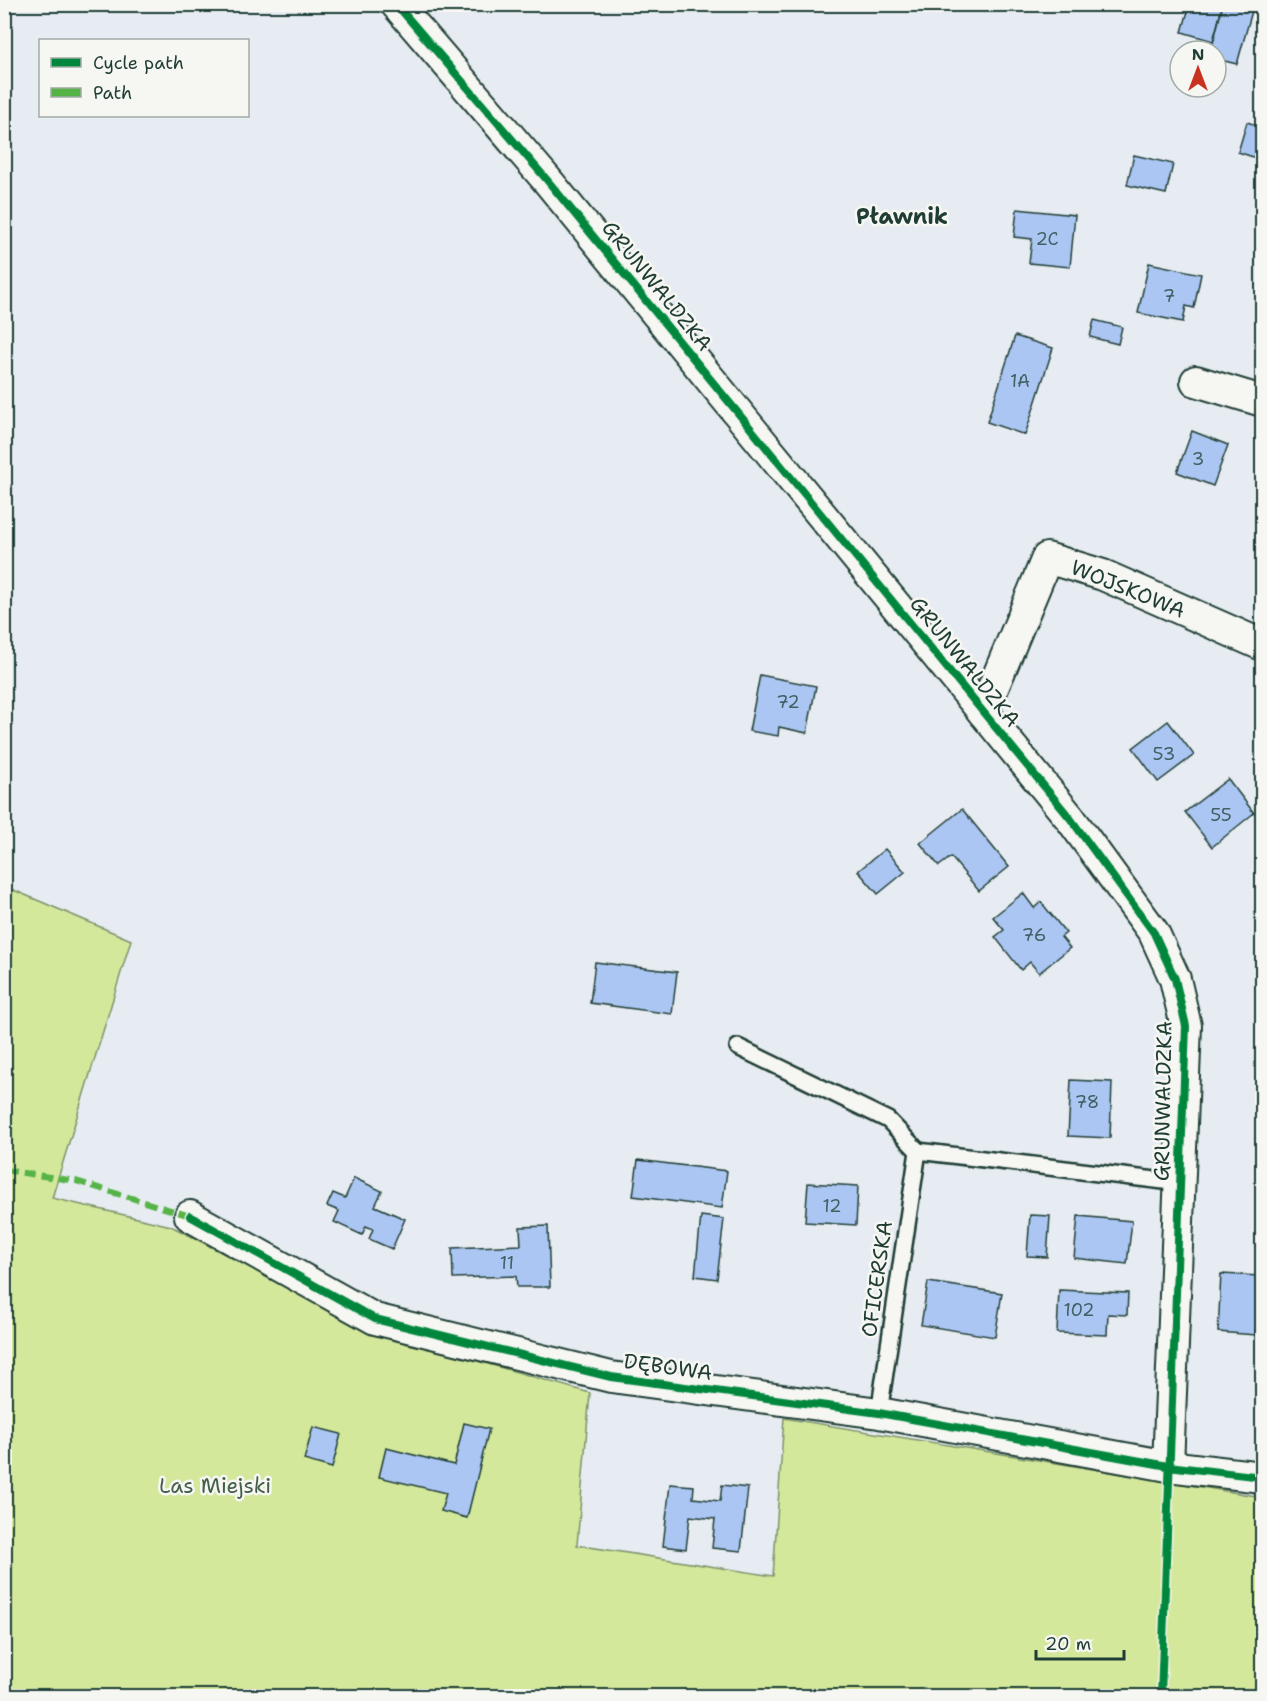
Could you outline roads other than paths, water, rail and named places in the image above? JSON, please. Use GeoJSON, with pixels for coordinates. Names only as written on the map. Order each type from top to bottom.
{"type":"FeatureCollection","features":[{"type":"Feature","properties":{"kind":"street","name":"GRUNWALDZKA"},"geometry":{"type":"LineString","coordinates":[[396,4],[547,180],[1070,818],[1154,933],[1175,979],[1186,1026],[1168,1466]]}},
{"type":"Feature","properties":{"kind":"street"},"geometry":{"type":"LineString","coordinates":[[1197,381],[1263,401]]}},
{"type":"Feature","properties":{"kind":"street","name":"WOJSKOWA"},"geometry":{"type":"LineString","coordinates":[[983,712],[1047,558],[1103,576],[1263,645]]}},
{"type":"Feature","properties":{"kind":"street","name":"DĘBOWA"},"geometry":{"type":"LineString","coordinates":[[190,1216],[375,1319],[611,1377],[879,1413],[1168,1466],[1263,1477]]}},
{"type":"Feature","properties":{"kind":"lane"},"geometry":{"type":"LineString","coordinates":[[738,1047],[888,1120],[918,1151],[1180,1183]]}},
{"type":"Feature","properties":{"kind":"lane","name":"OFICERSKA"},"geometry":{"type":"LineString","coordinates":[[879,1413],[918,1151]]}},
{"type":"Feature","properties":{"kind":"district","name":"Pławnik"},"geometry":{"type":"Point","coordinates":[902,216]}},
{"type":"Feature","properties":{"kind":"park label","name":"Las Miejski"},"geometry":{"type":"Point","coordinates":[215,1486]}}]}
